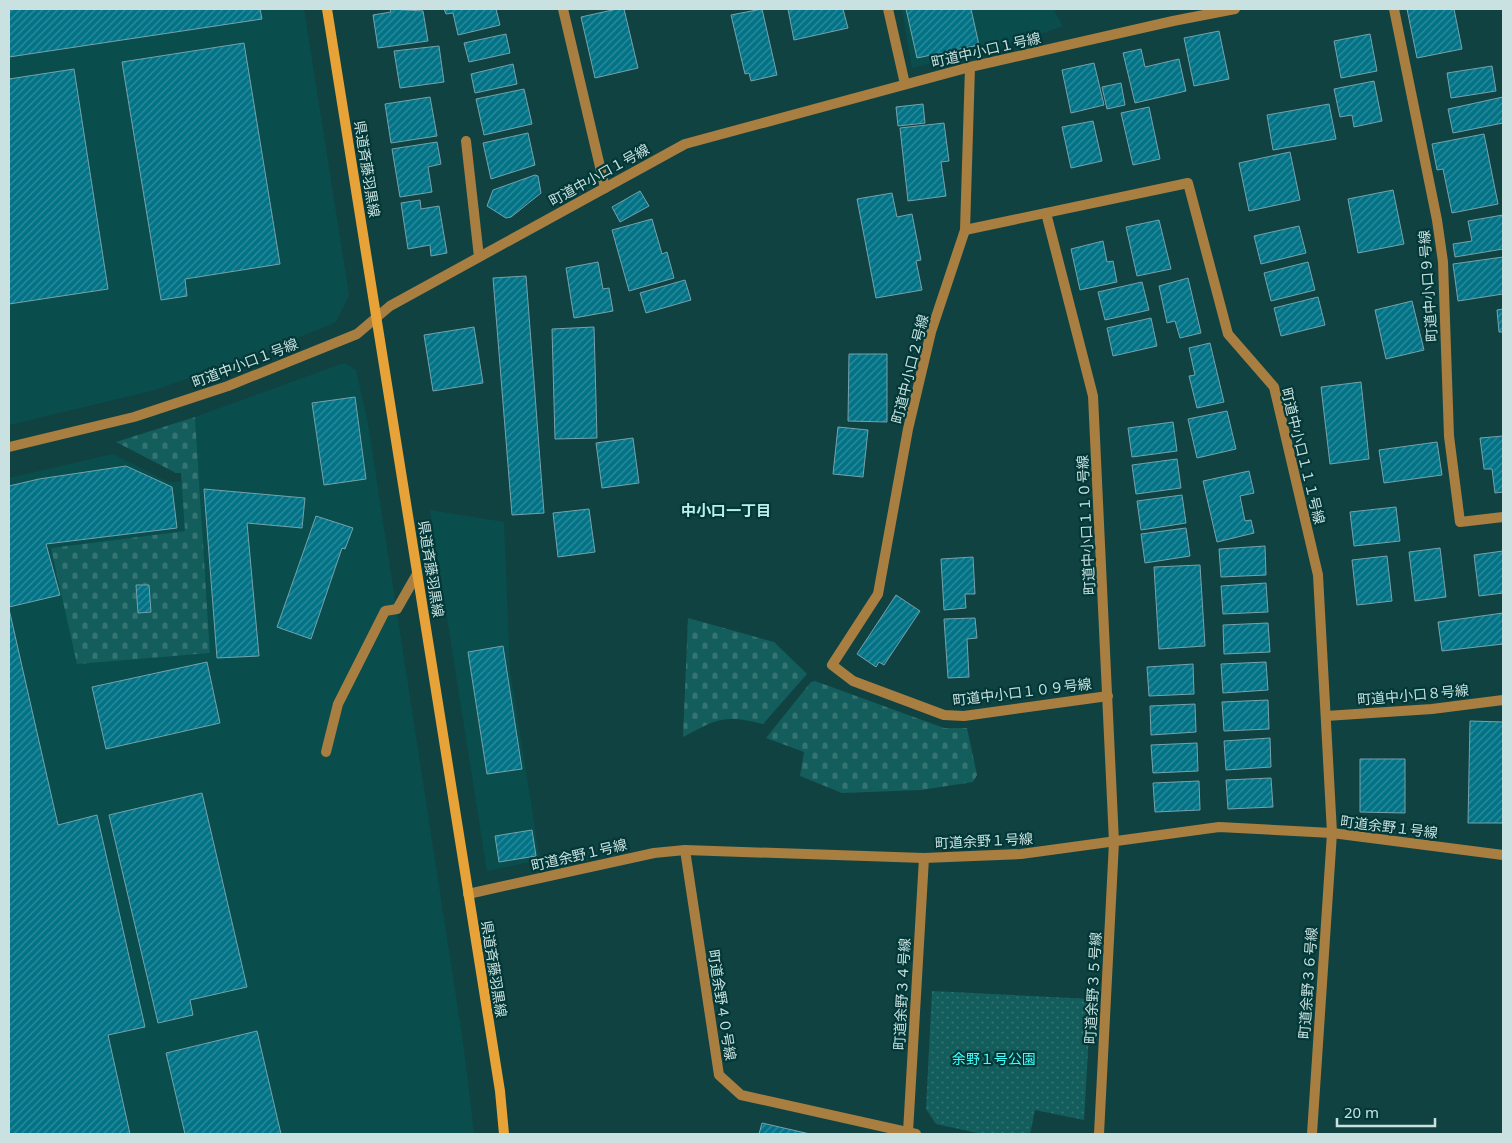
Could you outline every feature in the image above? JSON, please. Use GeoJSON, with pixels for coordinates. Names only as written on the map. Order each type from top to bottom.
{"type":"FeatureCollection","features":[{"type":"Feature","properties":{"kind":"main road","name":"県道斉藤羽黒線"},"geometry":{"type":"LineString","coordinates":[[327,9],[500,1091],[504,1134]]}},
{"type":"Feature","properties":{"kind":"street"},"geometry":{"type":"LineString","coordinates":[[563,9],[605,188]]}},
{"type":"Feature","properties":{"kind":"street"},"geometry":{"type":"LineString","coordinates":[[888,9],[905,84]]}},
{"type":"Feature","properties":{"kind":"street","name":"町道中小口１号線"},"geometry":{"type":"LineString","coordinates":[[9,447],[134,417],[212,392],[357,334],[390,306],[685,144],[970,67],[1194,13],[1235,9]]}},
{"type":"Feature","properties":{"kind":"street","name":"町道中小口９号線"},"geometry":{"type":"LineString","coordinates":[[1394,9],[1437,220],[1443,262],[1449,436],[1460,522],[1503,516]]}},
{"type":"Feature","properties":{"kind":"street","name":"町道中小口２号線"},"geometry":{"type":"LineString","coordinates":[[832,665],[878,594],[908,429],[929,341],[965,230],[970,67]]}},
{"type":"Feature","properties":{"kind":"street"},"geometry":{"type":"LineString","coordinates":[[466,140],[479,257]]}},
{"type":"Feature","properties":{"kind":"street","name":"町道中小口１１１号線"},"geometry":{"type":"LineString","coordinates":[[965,230],[1188,182],[1228,334],[1274,387],[1318,575],[1332,833]]}},
{"type":"Feature","properties":{"kind":"street","name":"町道中小口１１０号線"},"geometry":{"type":"LineString","coordinates":[[1046,213],[1093,396],[1114,842]]}},
{"type":"Feature","properties":{"kind":"street"},"geometry":{"type":"LineString","coordinates":[[326,752],[338,704],[386,611],[397,609],[417,574]]}},
{"type":"Feature","properties":{"kind":"street","name":"町道中小口１０９号線"},"geometry":{"type":"LineString","coordinates":[[832,665],[853,681],[944,715],[973,714],[1108,696]]}},
{"type":"Feature","properties":{"kind":"street","name":"町道中小口８号線"},"geometry":{"type":"LineString","coordinates":[[1326,716],[1432,709],[1503,700]]}},
{"type":"Feature","properties":{"kind":"street","name":"町道余野１号線"},"geometry":{"type":"LineString","coordinates":[[468,894],[654,853],[685,850],[924,858],[1021,854],[1219,827],[1332,833],[1503,855]]}},
{"type":"Feature","properties":{"kind":"street","name":"町道余野３６号線"},"geometry":{"type":"LineString","coordinates":[[1312,1134],[1332,833]]}},
{"type":"Feature","properties":{"kind":"street","name":"町道余野３５号線"},"geometry":{"type":"LineString","coordinates":[[1098,1134],[1114,842]]}},
{"type":"Feature","properties":{"kind":"street","name":"町道余野４０号線"},"geometry":{"type":"LineString","coordinates":[[685,850],[719,1075],[741,1095],[912,1133]]}},
{"type":"Feature","properties":{"kind":"street","name":"町道余野３４号線"},"geometry":{"type":"LineString","coordinates":[[912,1133],[924,858]]}},
{"type":"Feature","properties":{"kind":"shaded area"},"geometry":{"type":"Polygon","coordinates":[[[9,9],[304,9],[349,295],[336,322],[271,349],[155,390],[9,425],[9,9]]]}},
{"type":"Feature","properties":{"kind":"shaded area"},"geometry":{"type":"Polygon","coordinates":[[[902,9],[1053,9],[1063,26],[1027,39],[912,68],[902,9]]]}},
{"type":"Feature","properties":{"kind":"shaded area"},"geometry":{"type":"Polygon","coordinates":[[[344,363],[356,370],[368,424],[464,1049],[474,1134],[9,1134],[9,478],[113,454],[169,482],[182,482],[186,531],[52,548],[210,652],[195,417],[344,363]]]}},
{"type":"Feature","properties":{"kind":"shaded area"},"geometry":{"type":"Polygon","coordinates":[[[430,510],[504,522],[510,670],[540,860],[487,871],[430,510]]]}},
{"type":"Feature","properties":{"kind":"green space"},"geometry":{"type":"Polygon","coordinates":[[[195,417],[210,653],[77,664],[51,548],[185,531],[181,473],[176,473],[116,442],[195,417]]]}},
{"type":"Feature","properties":{"kind":"green space"},"geometry":{"type":"Polygon","coordinates":[[[688,618],[774,642],[807,674],[763,724],[739,719],[721,720],[683,737],[688,618]]]}},
{"type":"Feature","properties":{"kind":"green space"},"geometry":{"type":"Polygon","coordinates":[[[815,681],[944,728],[967,728],[977,775],[973,782],[921,790],[842,793],[800,776],[804,752],[766,738],[811,682],[815,681]]]}},
{"type":"Feature","properties":{"kind":"green space","name":"余野１号公園"},"geometry":{"type":"Polygon","coordinates":[[[932,991],[1091,999],[1084,1120],[1035,1110],[1030,1134],[982,1134],[936,1124],[926,1109],[932,991]]]}},
{"type":"Feature","properties":{"kind":"building"},"geometry":{"type":"Polygon","coordinates":[[[9,9],[260,9],[262,19],[9,57],[9,9]]]}},
{"type":"Feature","properties":{"kind":"building"},"geometry":{"type":"Polygon","coordinates":[[[390,9],[423,11],[428,41],[378,48],[373,15],[391,12],[390,9]]]}},
{"type":"Feature","properties":{"kind":"building"},"geometry":{"type":"Polygon","coordinates":[[[444,9],[496,9],[500,25],[458,35],[453,13],[446,14],[444,9]]]}},
{"type":"Feature","properties":{"kind":"building"},"geometry":{"type":"Polygon","coordinates":[[[624,9],[638,68],[595,78],[581,17],[624,9]]]}},
{"type":"Feature","properties":{"kind":"building"},"geometry":{"type":"Polygon","coordinates":[[[762,9],[777,75],[751,81],[749,73],[745,74],[731,15],[762,9]]]}},
{"type":"Feature","properties":{"kind":"building"},"geometry":{"type":"Polygon","coordinates":[[[788,9],[843,9],[848,28],[794,40],[788,9]]]}},
{"type":"Feature","properties":{"kind":"building"},"geometry":{"type":"Polygon","coordinates":[[[906,9],[971,9],[979,45],[917,58],[906,9]]]}},
{"type":"Feature","properties":{"kind":"building"},"geometry":{"type":"Polygon","coordinates":[[[1407,9],[1454,9],[1462,49],[1417,58],[1407,9]]]}},
{"type":"Feature","properties":{"kind":"building"},"geometry":{"type":"Polygon","coordinates":[[[1219,31],[1229,79],[1194,86],[1184,38],[1219,31]]]}},
{"type":"Feature","properties":{"kind":"building"},"geometry":{"type":"Polygon","coordinates":[[[506,34],[510,53],[469,62],[464,43],[506,34]]]}},
{"type":"Feature","properties":{"kind":"building"},"geometry":{"type":"Polygon","coordinates":[[[1370,34],[1377,71],[1341,78],[1334,41],[1370,34]]]}},
{"type":"Feature","properties":{"kind":"building"},"geometry":{"type":"Polygon","coordinates":[[[244,43],[280,264],[185,279],[187,296],[161,300],[122,62],[244,43]]]}},
{"type":"Feature","properties":{"kind":"building"},"geometry":{"type":"Polygon","coordinates":[[[439,46],[444,82],[400,88],[394,51],[439,46]]]}},
{"type":"Feature","properties":{"kind":"building"},"geometry":{"type":"Polygon","coordinates":[[[1141,49],[1145,67],[1179,59],[1186,91],[1135,103],[1123,53],[1141,49]]]}},
{"type":"Feature","properties":{"kind":"building"},"geometry":{"type":"Polygon","coordinates":[[[1094,63],[1104,105],[1071,113],[1062,70],[1094,63]]]}},
{"type":"Feature","properties":{"kind":"building"},"geometry":{"type":"Polygon","coordinates":[[[513,64],[517,84],[475,93],[471,74],[513,64]]]}},
{"type":"Feature","properties":{"kind":"building"},"geometry":{"type":"Polygon","coordinates":[[[1492,66],[1496,91],[1451,98],[1447,73],[1492,66]]]}},
{"type":"Feature","properties":{"kind":"building"},"geometry":{"type":"Polygon","coordinates":[[[74,69],[108,289],[9,304],[9,79],[74,69]]]}},
{"type":"Feature","properties":{"kind":"building"},"geometry":{"type":"Polygon","coordinates":[[[1374,81],[1382,121],[1354,127],[1352,115],[1340,117],[1334,89],[1374,81]]]}},
{"type":"Feature","properties":{"kind":"building"},"geometry":{"type":"Polygon","coordinates":[[[1121,83],[1125,105],[1107,109],[1102,87],[1121,83]]]}},
{"type":"Feature","properties":{"kind":"building"},"geometry":{"type":"Polygon","coordinates":[[[524,89],[532,124],[484,135],[476,99],[524,89]]]}},
{"type":"Feature","properties":{"kind":"building"},"geometry":{"type":"Polygon","coordinates":[[[430,97],[437,136],[391,143],[385,104],[430,97]]]}},
{"type":"Feature","properties":{"kind":"building"},"geometry":{"type":"Polygon","coordinates":[[[1503,97],[1503,123],[1453,133],[1448,109],[1503,97]]]}},
{"type":"Feature","properties":{"kind":"building"},"geometry":{"type":"Polygon","coordinates":[[[923,104],[925,123],[898,126],[896,107],[923,104]]]}},
{"type":"Feature","properties":{"kind":"building"},"geometry":{"type":"Polygon","coordinates":[[[1329,104],[1336,139],[1273,150],[1267,115],[1329,104]]]}},
{"type":"Feature","properties":{"kind":"building"},"geometry":{"type":"Polygon","coordinates":[[[1149,107],[1160,159],[1133,165],[1121,113],[1149,107]]]}},
{"type":"Feature","properties":{"kind":"building"},"geometry":{"type":"Polygon","coordinates":[[[1093,121],[1102,161],[1071,168],[1062,127],[1093,121]]]}},
{"type":"Feature","properties":{"kind":"building"},"geometry":{"type":"Polygon","coordinates":[[[944,123],[949,161],[941,162],[946,196],[908,201],[900,128],[944,123]]]}},
{"type":"Feature","properties":{"kind":"building"},"geometry":{"type":"Polygon","coordinates":[[[528,133],[535,165],[491,179],[483,143],[528,133]]]}},
{"type":"Feature","properties":{"kind":"building"},"geometry":{"type":"Polygon","coordinates":[[[1484,134],[1498,204],[1452,213],[1443,169],[1437,170],[1432,144],[1484,134]]]}},
{"type":"Feature","properties":{"kind":"building"},"geometry":{"type":"Polygon","coordinates":[[[437,142],[441,164],[428,167],[432,192],[400,197],[392,149],[437,142]]]}},
{"type":"Feature","properties":{"kind":"building"},"geometry":{"type":"Polygon","coordinates":[[[1290,152],[1300,200],[1249,211],[1239,163],[1290,152]]]}},
{"type":"Feature","properties":{"kind":"building"},"geometry":{"type":"Polygon","coordinates":[[[535,175],[538,176],[541,193],[511,217],[506,218],[487,206],[493,190],[535,175]]]}},
{"type":"Feature","properties":{"kind":"building"},"geometry":{"type":"Polygon","coordinates":[[[1393,190],[1404,244],[1358,253],[1348,199],[1393,190]]]}},
{"type":"Feature","properties":{"kind":"building"},"geometry":{"type":"Polygon","coordinates":[[[640,191],[649,206],[620,222],[612,207],[640,191]]]}},
{"type":"Feature","properties":{"kind":"building"},"geometry":{"type":"Polygon","coordinates":[[[892,193],[897,217],[912,214],[921,260],[916,261],[922,290],[876,298],[857,199],[892,193]]]}},
{"type":"Feature","properties":{"kind":"building"},"geometry":{"type":"Polygon","coordinates":[[[420,200],[421,209],[439,206],[447,253],[431,256],[430,245],[408,249],[401,203],[420,200]]]}},
{"type":"Feature","properties":{"kind":"building"},"geometry":{"type":"Polygon","coordinates":[[[1503,215],[1503,249],[1455,257],[1453,244],[1472,241],[1468,221],[1503,215]]]}},
{"type":"Feature","properties":{"kind":"building"},"geometry":{"type":"Polygon","coordinates":[[[652,219],[662,254],[667,252],[674,278],[629,291],[612,230],[652,219]]]}},
{"type":"Feature","properties":{"kind":"building"},"geometry":{"type":"Polygon","coordinates":[[[1159,220],[1171,269],[1137,276],[1126,227],[1159,220]]]}},
{"type":"Feature","properties":{"kind":"building"},"geometry":{"type":"Polygon","coordinates":[[[1299,226],[1306,253],[1261,264],[1254,236],[1299,226]]]}},
{"type":"Feature","properties":{"kind":"building"},"geometry":{"type":"Polygon","coordinates":[[[1103,241],[1107,262],[1113,261],[1117,282],[1080,290],[1071,249],[1103,241]]]}},
{"type":"Feature","properties":{"kind":"building"},"geometry":{"type":"Polygon","coordinates":[[[1503,257],[1503,294],[1458,301],[1453,264],[1503,257]]]}},
{"type":"Feature","properties":{"kind":"building"},"geometry":{"type":"Polygon","coordinates":[[[598,262],[603,289],[609,288],[613,311],[574,318],[566,268],[598,262]]]}},
{"type":"Feature","properties":{"kind":"building"},"geometry":{"type":"Polygon","coordinates":[[[1308,262],[1315,290],[1271,301],[1264,273],[1308,262]]]}},
{"type":"Feature","properties":{"kind":"building"},"geometry":{"type":"Polygon","coordinates":[[[526,276],[544,513],[512,515],[493,278],[526,276]]]}},
{"type":"Feature","properties":{"kind":"building"},"geometry":{"type":"Polygon","coordinates":[[[1188,278],[1201,333],[1180,338],[1175,321],[1167,323],[1159,286],[1188,278]]]}},
{"type":"Feature","properties":{"kind":"building"},"geometry":{"type":"Polygon","coordinates":[[[685,280],[691,300],[646,313],[640,293],[685,280]]]}},
{"type":"Feature","properties":{"kind":"building"},"geometry":{"type":"Polygon","coordinates":[[[1142,282],[1149,310],[1105,320],[1098,292],[1142,282]]]}},
{"type":"Feature","properties":{"kind":"building"},"geometry":{"type":"Polygon","coordinates":[[[1318,297],[1325,325],[1281,336],[1274,308],[1318,297]]]}},
{"type":"Feature","properties":{"kind":"building"},"geometry":{"type":"Polygon","coordinates":[[[1412,301],[1424,350],[1386,359],[1375,310],[1412,301]]]}},
{"type":"Feature","properties":{"kind":"building"},"geometry":{"type":"Polygon","coordinates":[[[1503,309],[1503,332],[1499,332],[1497,310],[1503,309]]]}},
{"type":"Feature","properties":{"kind":"building"},"geometry":{"type":"Polygon","coordinates":[[[1151,318],[1157,346],[1113,356],[1107,328],[1151,318]]]}},
{"type":"Feature","properties":{"kind":"building"},"geometry":{"type":"Polygon","coordinates":[[[474,327],[483,383],[433,391],[424,335],[474,327]]]}},
{"type":"Feature","properties":{"kind":"building"},"geometry":{"type":"Polygon","coordinates":[[[594,327],[597,438],[555,439],[552,329],[594,327]]]}},
{"type":"Feature","properties":{"kind":"building"},"geometry":{"type":"Polygon","coordinates":[[[1210,343],[1224,402],[1197,408],[1189,376],[1195,375],[1189,348],[1210,343]]]}},
{"type":"Feature","properties":{"kind":"building"},"geometry":{"type":"Polygon","coordinates":[[[849,354],[887,354],[887,422],[848,421],[849,354]]]}},
{"type":"Feature","properties":{"kind":"building"},"geometry":{"type":"Polygon","coordinates":[[[1361,382],[1369,459],[1330,464],[1321,387],[1361,382]]]}},
{"type":"Feature","properties":{"kind":"building"},"geometry":{"type":"Polygon","coordinates":[[[355,397],[366,479],[324,485],[312,403],[355,397]]]}},
{"type":"Feature","properties":{"kind":"building"},"geometry":{"type":"Polygon","coordinates":[[[1227,411],[1236,449],[1197,458],[1188,419],[1227,411]]]}},
{"type":"Feature","properties":{"kind":"building"},"geometry":{"type":"Polygon","coordinates":[[[1173,422],[1177,451],[1132,457],[1128,428],[1173,422]]]}},
{"type":"Feature","properties":{"kind":"building"},"geometry":{"type":"Polygon","coordinates":[[[838,427],[868,430],[863,477],[833,474],[838,427]]]}},
{"type":"Feature","properties":{"kind":"building"},"geometry":{"type":"Polygon","coordinates":[[[1503,436],[1503,492],[1495,493],[1492,469],[1484,469],[1480,438],[1503,436]]]}},
{"type":"Feature","properties":{"kind":"building"},"geometry":{"type":"Polygon","coordinates":[[[633,438],[639,483],[602,488],[596,443],[633,438]]]}},
{"type":"Feature","properties":{"kind":"building"},"geometry":{"type":"Polygon","coordinates":[[[1437,442],[1442,475],[1384,483],[1379,450],[1437,442]]]}},
{"type":"Feature","properties":{"kind":"building"},"geometry":{"type":"Polygon","coordinates":[[[1177,459],[1181,488],[1136,494],[1132,465],[1177,459]]]}},
{"type":"Feature","properties":{"kind":"building"},"geometry":{"type":"Polygon","coordinates":[[[126,466],[172,487],[177,528],[46,544],[60,595],[9,607],[9,486],[39,479],[126,466]]]}},
{"type":"Feature","properties":{"kind":"building"},"geometry":{"type":"Polygon","coordinates":[[[1249,471],[1254,493],[1240,496],[1245,521],[1251,520],[1254,533],[1217,542],[1203,481],[1249,471]]]}},
{"type":"Feature","properties":{"kind":"building"},"geometry":{"type":"Polygon","coordinates":[[[204,489],[305,498],[302,528],[247,523],[259,656],[217,658],[204,489]]]}},
{"type":"Feature","properties":{"kind":"building"},"geometry":{"type":"Polygon","coordinates":[[[1182,495],[1186,523],[1141,530],[1137,501],[1182,495]]]}},
{"type":"Feature","properties":{"kind":"building"},"geometry":{"type":"Polygon","coordinates":[[[1396,507],[1400,541],[1354,546],[1350,512],[1396,507]]]}},
{"type":"Feature","properties":{"kind":"building"},"geometry":{"type":"Polygon","coordinates":[[[589,509],[595,552],[558,557],[553,513],[589,509]]]}},
{"type":"Feature","properties":{"kind":"building"},"geometry":{"type":"Polygon","coordinates":[[[316,516],[353,528],[345,549],[342,548],[311,639],[277,627],[316,516]]]}},
{"type":"Feature","properties":{"kind":"building"},"geometry":{"type":"Polygon","coordinates":[[[1186,528],[1190,556],[1145,563],[1141,534],[1186,528]]]}},
{"type":"Feature","properties":{"kind":"building"},"geometry":{"type":"Polygon","coordinates":[[[1265,546],[1266,575],[1221,577],[1219,549],[1265,546]]]}},
{"type":"Feature","properties":{"kind":"building"},"geometry":{"type":"Polygon","coordinates":[[[1440,548],[1446,597],[1415,601],[1409,552],[1440,548]]]}},
{"type":"Feature","properties":{"kind":"building"},"geometry":{"type":"Polygon","coordinates":[[[1503,551],[1503,593],[1479,596],[1474,555],[1503,551]]]}},
{"type":"Feature","properties":{"kind":"building"},"geometry":{"type":"Polygon","coordinates":[[[1387,556],[1392,601],[1357,605],[1352,560],[1387,556]]]}},
{"type":"Feature","properties":{"kind":"building"},"geometry":{"type":"Polygon","coordinates":[[[973,557],[975,594],[965,594],[966,608],[944,610],[941,559],[973,557]]]}},
{"type":"Feature","properties":{"kind":"building"},"geometry":{"type":"Polygon","coordinates":[[[1200,565],[1205,646],[1159,649],[1154,567],[1200,565]]]}},
{"type":"Feature","properties":{"kind":"building"},"geometry":{"type":"Polygon","coordinates":[[[1266,583],[1268,612],[1223,614],[1221,586],[1266,583]]]}},
{"type":"Feature","properties":{"kind":"building"},"geometry":{"type":"Polygon","coordinates":[[[136,585],[149,585],[151,612],[138,613],[136,585]]]}},
{"type":"Feature","properties":{"kind":"building"},"geometry":{"type":"Polygon","coordinates":[[[896,595],[920,611],[884,665],[879,662],[876,667],[857,654],[896,595]]]}},
{"type":"Feature","properties":{"kind":"building"},"geometry":{"type":"Polygon","coordinates":[[[9,609],[58,825],[97,815],[145,1027],[108,1035],[130,1134],[9,1134],[9,609]]]}},
{"type":"Feature","properties":{"kind":"building"},"geometry":{"type":"Polygon","coordinates":[[[1503,613],[1503,644],[1442,651],[1438,622],[1503,613]]]}},
{"type":"Feature","properties":{"kind":"building"},"geometry":{"type":"Polygon","coordinates":[[[975,618],[977,638],[967,639],[969,677],[948,678],[944,619],[975,618]]]}},
{"type":"Feature","properties":{"kind":"building"},"geometry":{"type":"Polygon","coordinates":[[[1268,623],[1270,652],[1224,654],[1223,625],[1268,623]]]}},
{"type":"Feature","properties":{"kind":"building"},"geometry":{"type":"Polygon","coordinates":[[[503,646],[522,769],[487,774],[468,652],[503,646]]]}},
{"type":"Feature","properties":{"kind":"building"},"geometry":{"type":"Polygon","coordinates":[[[207,662],[220,723],[106,749],[92,687],[207,662]]]}},
{"type":"Feature","properties":{"kind":"building"},"geometry":{"type":"Polygon","coordinates":[[[1266,662],[1268,690],[1223,693],[1221,664],[1266,662]]]}},
{"type":"Feature","properties":{"kind":"building"},"geometry":{"type":"Polygon","coordinates":[[[1193,664],[1194,694],[1149,696],[1147,667],[1193,664]]]}},
{"type":"Feature","properties":{"kind":"building"},"geometry":{"type":"Polygon","coordinates":[[[1268,700],[1269,729],[1224,731],[1222,702],[1268,700]]]}},
{"type":"Feature","properties":{"kind":"building"},"geometry":{"type":"Polygon","coordinates":[[[1195,704],[1196,732],[1151,735],[1150,706],[1195,704]]]}},
{"type":"Feature","properties":{"kind":"building"},"geometry":{"type":"Polygon","coordinates":[[[1470,721],[1503,722],[1503,823],[1468,823],[1470,721]]]}},
{"type":"Feature","properties":{"kind":"building"},"geometry":{"type":"Polygon","coordinates":[[[1270,738],[1271,767],[1226,770],[1224,741],[1270,738]]]}},
{"type":"Feature","properties":{"kind":"building"},"geometry":{"type":"Polygon","coordinates":[[[1197,743],[1198,771],[1153,773],[1151,745],[1197,743]]]}},
{"type":"Feature","properties":{"kind":"building"},"geometry":{"type":"Polygon","coordinates":[[[1360,759],[1405,759],[1405,813],[1360,812],[1360,759]]]}},
{"type":"Feature","properties":{"kind":"building"},"geometry":{"type":"Polygon","coordinates":[[[1271,778],[1273,807],[1228,809],[1226,780],[1271,778]]]}},
{"type":"Feature","properties":{"kind":"building"},"geometry":{"type":"Polygon","coordinates":[[[1199,781],[1200,810],[1155,812],[1153,783],[1199,781]]]}},
{"type":"Feature","properties":{"kind":"building"},"geometry":{"type":"Polygon","coordinates":[[[202,793],[247,987],[190,1000],[193,1015],[158,1023],[109,815],[202,793]]]}},
{"type":"Feature","properties":{"kind":"building"},"geometry":{"type":"Polygon","coordinates":[[[532,830],[536,856],[499,862],[495,836],[532,830]]]}},
{"type":"Feature","properties":{"kind":"building"},"geometry":{"type":"Polygon","coordinates":[[[257,1031],[281,1134],[185,1134],[166,1053],[257,1031]]]}},
{"type":"Feature","properties":{"kind":"building"},"geometry":{"type":"Polygon","coordinates":[[[762,1123],[810,1134],[759,1134],[762,1123]]]}},
{"type":"Feature","properties":{"kind":"district","name":"中小口一丁目"},"geometry":{"type":"Point","coordinates":[726,511]}}]}
